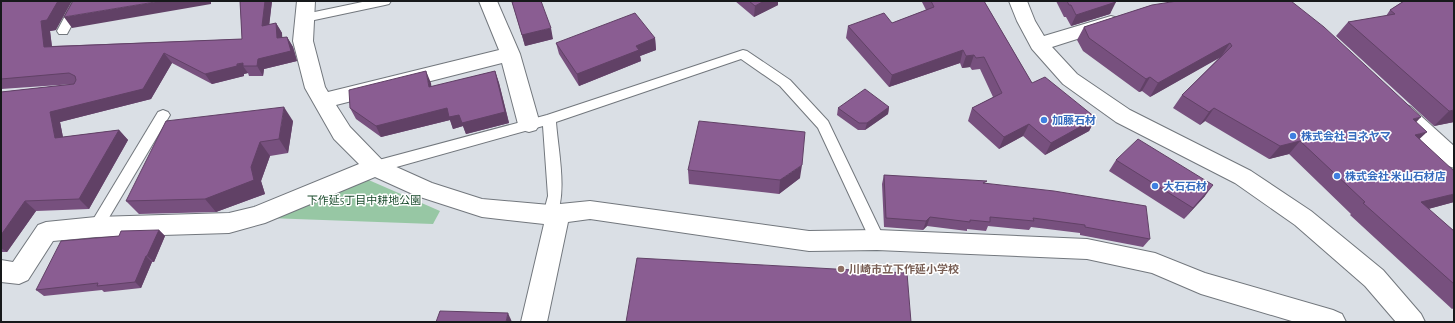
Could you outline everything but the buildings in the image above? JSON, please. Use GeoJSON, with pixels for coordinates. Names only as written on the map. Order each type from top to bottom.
{"type":"FeatureCollection","features":[{"type":"Feature","properties":{"kind":"street"},"geometry":{"type":"LineString","coordinates":[[488,1],[510,54],[530,124]]}},
{"type":"Feature","properties":{"kind":"street"},"geometry":{"type":"LineString","coordinates":[[1018,1],[1026,21],[1039,44],[1070,79],[1123,116],[1243,177],[1303,218],[1374,278],[1412,322]]}},
{"type":"Feature","properties":{"kind":"street"},"geometry":{"type":"LineString","coordinates":[[305,10],[303,41],[315,88],[342,133],[376,167],[425,190],[482,208],[554,215],[590,210],[809,241],[877,240],[1087,249],[1155,263],[1201,283],[1333,322]]}},
{"type":"Feature","properties":{"kind":"street"},"geometry":{"type":"LineString","coordinates":[[1039,44],[1126,17]]}},
{"type":"Feature","properties":{"kind":"street"},"geometry":{"type":"LineString","coordinates":[[323,101],[510,54]]}},
{"type":"Feature","properties":{"kind":"street"},"geometry":{"type":"LineString","coordinates":[[1390,99],[1454,159]]}},
{"type":"Feature","properties":{"kind":"street"},"geometry":{"type":"LineString","coordinates":[[1,271],[19,273],[46,232],[96,227],[229,223],[257,216],[376,167]]}},
{"type":"Feature","properties":{"kind":"street"},"geometry":{"type":"LineString","coordinates":[[534,322],[554,215]]}},
{"type":"Feature","properties":{"kind":"lane"},"geometry":{"type":"LineString","coordinates":[[63,31],[79,1]]}},
{"type":"Feature","properties":{"kind":"lane"},"geometry":{"type":"LineString","coordinates":[[305,10],[384,1]]}},
{"type":"Feature","properties":{"kind":"lane"},"geometry":{"type":"LineString","coordinates":[[376,167],[549,119],[743,54],[784,83],[823,125],[877,240]]}},
{"type":"Feature","properties":{"kind":"lane"},"geometry":{"type":"LineString","coordinates":[[96,227],[163,115]]}},
{"type":"Feature","properties":{"kind":"lane"},"geometry":{"type":"LineString","coordinates":[[549,119],[555,196],[554,215]]}},
{"type":"Feature","properties":{"kind":"green space","name":"下作延5丁目中耕地公園"},"geometry":{"type":"Polygon","coordinates":[[[364,178],[440,211],[433,224],[268,218],[364,178]]]}},
{"type":"Feature","properties":{"kind":"place","name":"加藤石材"},"geometry":{"type":"Point","coordinates":[1044,120]}},
{"type":"Feature","properties":{"kind":"place","name":"株式会社 ヨネヤマ"},"geometry":{"type":"Point","coordinates":[1293,136]}},
{"type":"Feature","properties":{"kind":"place","name":"株式会社 米山石材店"},"geometry":{"type":"Point","coordinates":[1337,176]}},
{"type":"Feature","properties":{"kind":"place","name":"大石石材"},"geometry":{"type":"Point","coordinates":[1155,186]}},
{"type":"Feature","properties":{"kind":"place","name":"川崎市立下作延小学校"},"geometry":{"type":"Point","coordinates":[841,269]}}]}
